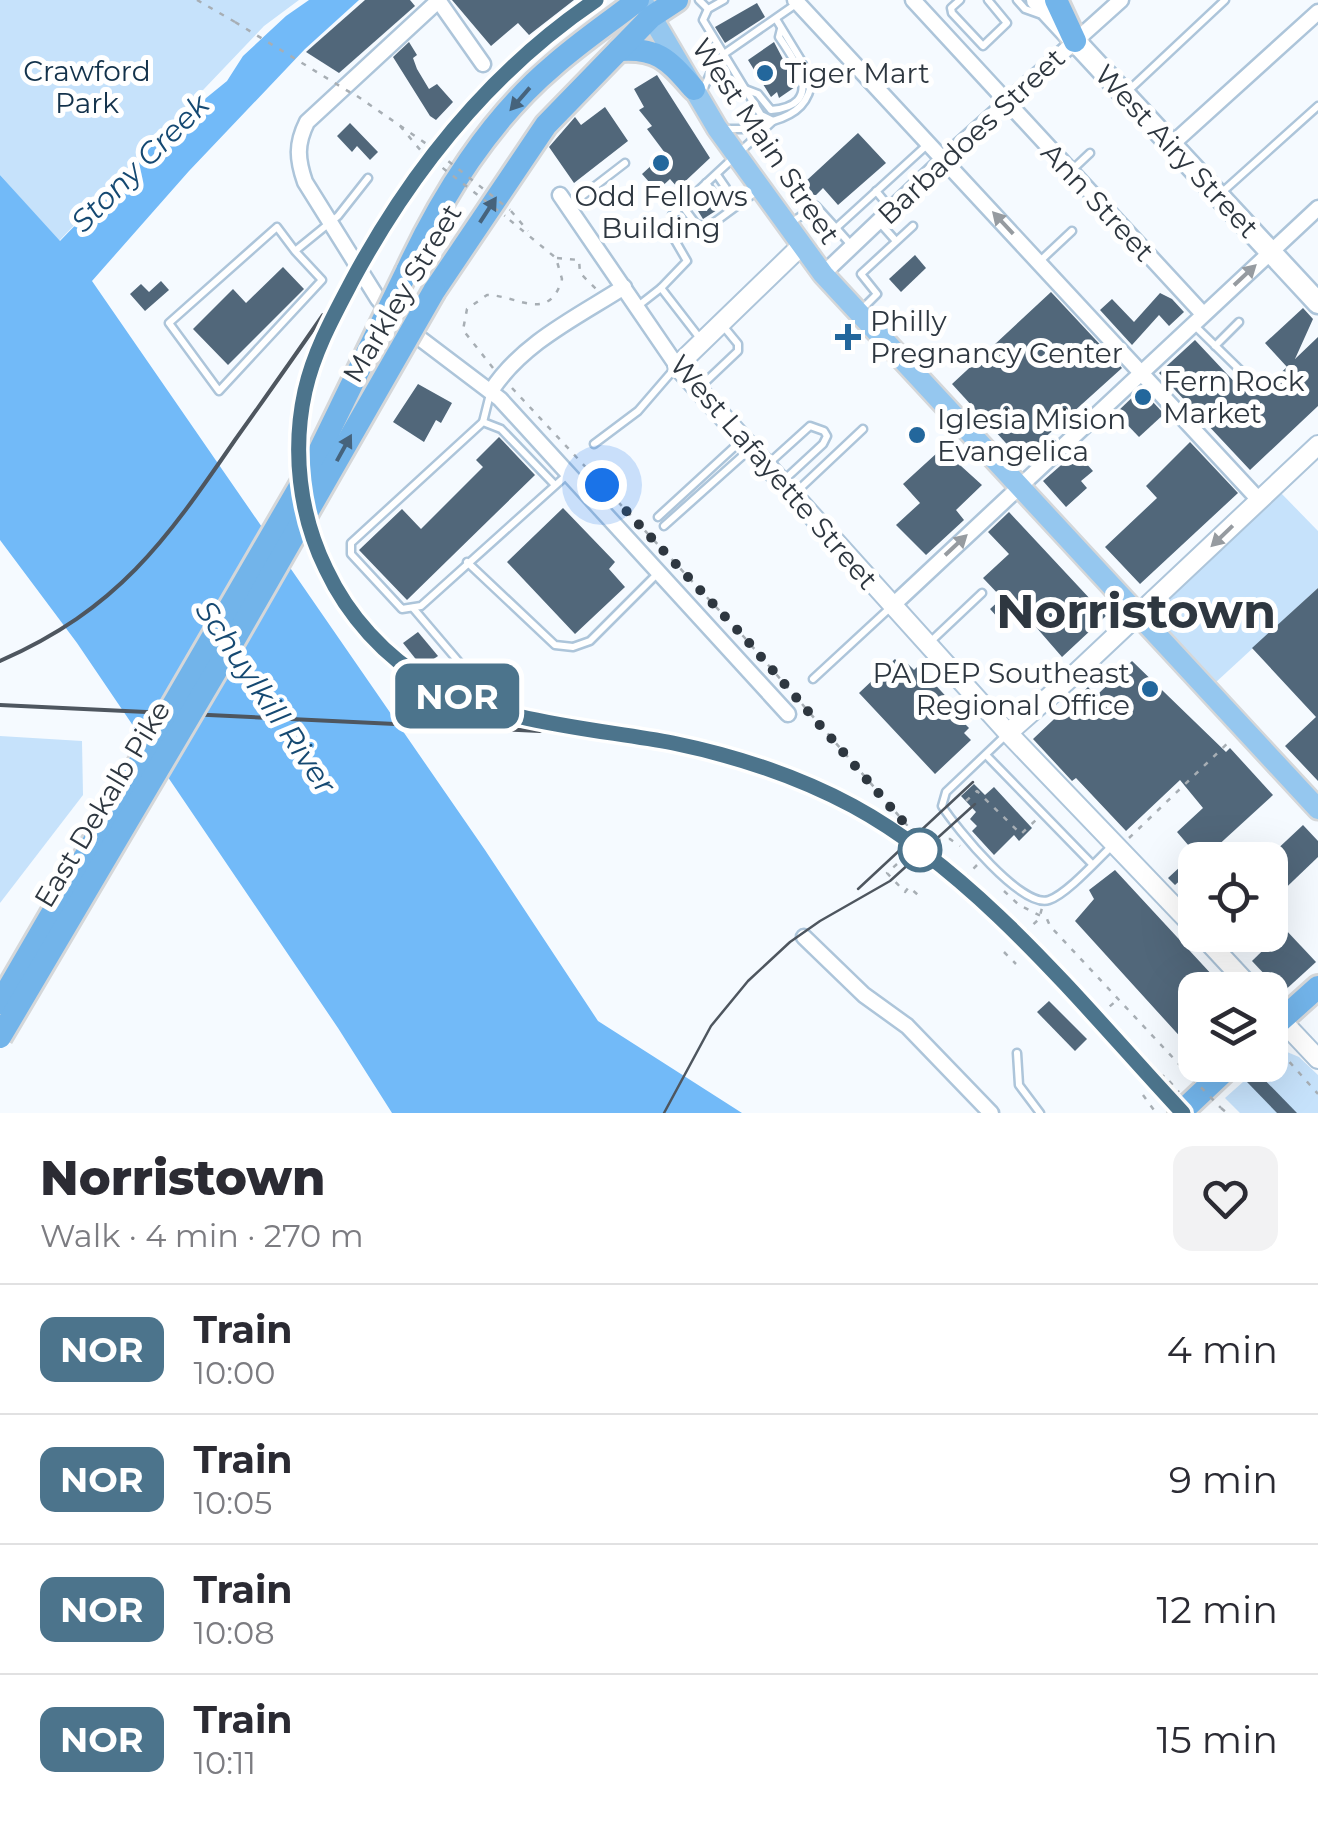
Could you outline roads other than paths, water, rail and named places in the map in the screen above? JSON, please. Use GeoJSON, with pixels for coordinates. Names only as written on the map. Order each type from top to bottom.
{"type":"FeatureCollection","features":[{"type":"Feature","properties":{"kind":"highway","name":"Markley Street"},"geometry":{"type":"LineString","coordinates":[[220,646],[454,185],[523,95],[552,66],[644,6],[676,0]]}},
{"type":"Feature","properties":{"kind":"highway","name":"Markley Street"},"geometry":{"type":"LineString","coordinates":[[220,646],[434,292],[546,125],[620,50],[644,6]]}},
{"type":"Feature","properties":{"kind":"highway"},"geometry":{"type":"LineString","coordinates":[[1055,10],[1074,41]]}},
{"type":"Feature","properties":{"kind":"highway"},"geometry":{"type":"LineString","coordinates":[[620,50],[641,49],[657,54],[696,94]]}},
{"type":"Feature","properties":{"kind":"highway","name":"East Dekalb Pike"},"geometry":{"type":"LineString","coordinates":[[0,1003],[220,646]]}},
{"type":"Feature","properties":{"kind":"highway","name":"East Dekalb Pike"},"geometry":{"type":"LineString","coordinates":[[0,1037],[220,646]]}},
{"type":"Feature","properties":{"kind":"highway"},"geometry":{"type":"LineString","coordinates":[[1288,1015],[1318,987]]}},
{"type":"Feature","properties":{"kind":"highway"},"geometry":{"type":"LineString","coordinates":[[1179,1101],[1206,1082]]}},
{"type":"Feature","properties":{"kind":"main road"},"geometry":{"type":"LineString","coordinates":[[1037,0],[1055,10]]}},
{"type":"Feature","properties":{"kind":"main road","name":"West Main Street"},"geometry":{"type":"LineString","coordinates":[[644,6],[737,158],[823,274],[1318,809]]}},
{"type":"Feature","properties":{"kind":"main road","name":"West Airy Street"},"geometry":{"type":"LineString","coordinates":[[1074,41],[1318,302]]}},
{"type":"Feature","properties":{"kind":"street"},"geometry":{"type":"LineString","coordinates":[[482,64],[439,0],[307,122],[298,147],[298,163],[306,182],[378,299],[397,321],[491,391],[788,714]]}},
{"type":"Feature","properties":{"kind":"street","name":"Ann Street"},"geometry":{"type":"LineString","coordinates":[[912,0],[1070,172],[1198,320]]}},
{"type":"Feature","properties":{"kind":"street","name":"Barbadoes Street"},"geometry":{"type":"LineString","coordinates":[[823,274],[1121,0]]}},
{"type":"Feature","properties":{"kind":"street"},"geometry":{"type":"LineString","coordinates":[[796,2],[1259,500]]}},
{"type":"Feature","properties":{"kind":"street"},"geometry":{"type":"LineString","coordinates":[[1171,145],[1318,12]]}},
{"type":"Feature","properties":{"kind":"street","name":"West Lafayette Street"},"geometry":{"type":"LineString","coordinates":[[564,201],[677,366],[927,645],[1178,911]]}},
{"type":"Feature","properties":{"kind":"street"},"geometry":{"type":"LineString","coordinates":[[892,606],[1318,208]]}},
{"type":"Feature","properties":{"kind":"street"},"geometry":{"type":"LineString","coordinates":[[677,366],[802,246]]}},
{"type":"Feature","properties":{"kind":"street"},"geometry":{"type":"LineString","coordinates":[[491,391],[500,376],[529,349],[624,287]]}},
{"type":"Feature","properties":{"kind":"street"},"geometry":{"type":"LineString","coordinates":[[1008,733],[1318,445]]}},
{"type":"Feature","properties":{"kind":"street"},"geometry":{"type":"LineString","coordinates":[[804,937],[864,995],[907,1026],[990,1113]]}},
{"type":"Feature","properties":{"kind":"street"},"geometry":{"type":"LineString","coordinates":[[1218,952],[1236,972]]}},
{"type":"Feature","properties":{"kind":"street"},"geometry":{"type":"LineString","coordinates":[[1288,1037],[1318,1059]]}},
{"type":"Feature","properties":{"kind":"lane"},"geometry":{"type":"LineString","coordinates":[[699,0],[708,9]]}},
{"type":"Feature","properties":{"kind":"lane"},"geometry":{"type":"LineString","coordinates":[[724,0],[708,9],[703,20],[745,89],[770,120]]}},
{"type":"Feature","properties":{"kind":"lane"},"geometry":{"type":"LineString","coordinates":[[960,0],[952,13],[983,46]]}},
{"type":"Feature","properties":{"kind":"lane"},"geometry":{"type":"LineString","coordinates":[[969,62],[1007,23],[988,0]]}},
{"type":"Feature","properties":{"kind":"lane"},"geometry":{"type":"LineString","coordinates":[[1016,0],[1025,9],[1055,10]]}},
{"type":"Feature","properties":{"kind":"lane"},"geometry":{"type":"LineString","coordinates":[[1124,95],[1225,0]]}},
{"type":"Feature","properties":{"kind":"lane"},"geometry":{"type":"LineString","coordinates":[[696,94],[724,54],[796,2]]}},
{"type":"Feature","properties":{"kind":"lane"},"geometry":{"type":"LineString","coordinates":[[717,128],[750,129],[804,105],[812,78],[776,19]]}},
{"type":"Feature","properties":{"kind":"lane"},"geometry":{"type":"LineString","coordinates":[[745,89],[758,94],[771,110],[798,97],[804,82],[802,73],[779,37],[782,28]]}},
{"type":"Feature","properties":{"kind":"lane"},"geometry":{"type":"LineString","coordinates":[[1218,196],[1318,106]]}},
{"type":"Feature","properties":{"kind":"lane"},"geometry":{"type":"LineString","coordinates":[[637,306],[661,288],[687,260],[669,230],[672,215],[737,158],[770,120]]}},
{"type":"Feature","properties":{"kind":"lane"},"geometry":{"type":"LineString","coordinates":[[836,228],[929,144]]}},
{"type":"Feature","properties":{"kind":"lane"},"geometry":{"type":"LineString","coordinates":[[1070,172],[1090,153]]}},
{"type":"Feature","properties":{"kind":"lane"},"geometry":{"type":"LineString","coordinates":[[564,201],[626,163]]}},
{"type":"Feature","properties":{"kind":"lane"},"geometry":{"type":"LineString","coordinates":[[717,174],[726,188]]}},
{"type":"Feature","properties":{"kind":"lane"},"geometry":{"type":"LineString","coordinates":[[295,250],[329,222],[368,178]]}},
{"type":"Feature","properties":{"kind":"lane"},"geometry":{"type":"LineString","coordinates":[[706,183],[715,196]]}},
{"type":"Feature","properties":{"kind":"lane"},"geometry":{"type":"LineString","coordinates":[[681,204],[702,226],[708,227],[725,210],[760,189]]}},
{"type":"Feature","properties":{"kind":"lane"},"geometry":{"type":"LineString","coordinates":[[876,191],[892,209]]}},
{"type":"Feature","properties":{"kind":"lane"},"geometry":{"type":"LineString","coordinates":[[695,192],[704,204]]}},
{"type":"Feature","properties":{"kind":"lane"},"geometry":{"type":"LineString","coordinates":[[786,226],[816,206],[852,246]]}},
{"type":"Feature","properties":{"kind":"lane"},"geometry":{"type":"LineString","coordinates":[[878,221],[896,241]]}},
{"type":"Feature","properties":{"kind":"lane"},"geometry":{"type":"LineString","coordinates":[[858,312],[878,294],[861,274],[913,226]]}},
{"type":"Feature","properties":{"kind":"lane"},"geometry":{"type":"LineString","coordinates":[[277,227],[295,250],[322,280],[220,391],[169,323],[277,227]]}},
{"type":"Feature","properties":{"kind":"lane"},"geometry":{"type":"LineString","coordinates":[[1039,262],[1072,231]]}},
{"type":"Feature","properties":{"kind":"lane"},"geometry":{"type":"LineString","coordinates":[[661,288],[702,342]]}},
{"type":"Feature","properties":{"kind":"lane"},"geometry":{"type":"LineString","coordinates":[[1198,320],[1215,346],[1243,373]]}},
{"type":"Feature","properties":{"kind":"lane"},"geometry":{"type":"LineString","coordinates":[[1215,346],[1239,322]]}},
{"type":"Feature","properties":{"kind":"lane"},"geometry":{"type":"LineString","coordinates":[[700,388],[740,347],[721,324]]}},
{"type":"Feature","properties":{"kind":"lane"},"geometry":{"type":"LineString","coordinates":[[594,444],[638,411],[677,366]]}},
{"type":"Feature","properties":{"kind":"lane"},"geometry":{"type":"LineString","coordinates":[[491,391],[483,422],[351,543],[351,554],[371,578],[402,609],[421,606],[569,473]]}},
{"type":"Feature","properties":{"kind":"lane"},"geometry":{"type":"LineString","coordinates":[[483,422],[501,428],[555,485]]}},
{"type":"Feature","properties":{"kind":"lane"},"geometry":{"type":"LineString","coordinates":[[767,464],[810,426],[824,431],[827,436],[823,444],[788,488]]}},
{"type":"Feature","properties":{"kind":"lane"},"geometry":{"type":"LineString","coordinates":[[788,488],[863,430]]}},
{"type":"Feature","properties":{"kind":"lane"},"geometry":{"type":"LineString","coordinates":[[658,517],[748,443]]}},
{"type":"Feature","properties":{"kind":"lane"},"geometry":{"type":"LineString","coordinates":[[664,526],[748,443]]}},
{"type":"Feature","properties":{"kind":"lane"},"geometry":{"type":"LineString","coordinates":[[467,562],[556,645],[573,647],[590,641],[658,572]]}},
{"type":"Feature","properties":{"kind":"lane"},"geometry":{"type":"LineString","coordinates":[[927,645],[982,593]]}},
{"type":"Feature","properties":{"kind":"lane"},"geometry":{"type":"LineString","coordinates":[[813,680],[892,606]]}},
{"type":"Feature","properties":{"kind":"lane"},"geometry":{"type":"LineString","coordinates":[[413,607],[470,675]]}},
{"type":"Feature","properties":{"kind":"lane"},"geometry":{"type":"LineString","coordinates":[[1008,733],[946,792],[942,806],[1015,889],[1043,902],[1056,896],[1115,847]]}},
{"type":"Feature","properties":{"kind":"lane"},"geometry":{"type":"LineString","coordinates":[[986,755],[1092,864]]}},
{"type":"Feature","properties":{"kind":"lane"},"geometry":{"type":"LineString","coordinates":[[1017,1053],[1019,1085],[1040,1113]]}},
{"type":"Feature","properties":{"kind":"water"},"geometry":{"type":"Polygon","coordinates":[[[309,0],[359,0],[305,49],[189,171],[92,281],[485,850],[598,1021],[742,1113],[392,1113],[77,643],[0,540],[0,175],[60,241],[168,129],[227,81],[243,56],[309,0]]]}},
{"type":"Feature","properties":{"kind":"tram line"},"geometry":{"type":"LineString","coordinates":[[858,889],[973,782]]}},
{"type":"Feature","properties":{"kind":"tram line"},"geometry":{"type":"LineString","coordinates":[[664,1113],[711,1026],[748,981],[790,942],[890,881],[975,804]]}},
{"type":"Feature","properties":{"kind":"railway"},"geometry":{"type":"LineString","coordinates":[[382,228],[428,163],[478,103],[533,49],[596,0]]}},
{"type":"Feature","properties":{"kind":"railway"},"geometry":{"type":"LineString","coordinates":[[388,218],[321,343],[306,387],[298,440],[300,491],[313,539],[333,584],[363,624],[399,659],[442,687],[490,708],[741,761],[825,792],[894,830],[940,864],[1026,943],[1183,1113]]}},
{"type":"Feature","properties":{"kind":"railway"},"geometry":{"type":"LineString","coordinates":[[0,661],[77,619],[136,569],[185,510],[323,315]]}},
{"type":"Feature","properties":{"kind":"railway"},"geometry":{"type":"LineString","coordinates":[[0,705],[540,731]]}},
{"type":"Feature","properties":{"kind":"train","name":"NOR"},"geometry":{"type":"LineString","coordinates":[[596,0],[524,55],[446,137],[388,218],[318,350],[301,412],[299,474],[307,520],[334,586],[362,626],[400,663],[459,697],[542,721],[708,750],[768,768],[872,817],[930,857],[1003,922],[1183,1113]]}},
{"type":"Feature","properties":{"kind":"place","name":"Tiger Mart"},"geometry":{"type":"Point","coordinates":[765,73]}},
{"type":"Feature","properties":{"kind":"place","name":"Odd Fellows Building"},"geometry":{"type":"Point","coordinates":[661,163]}},
{"type":"Feature","properties":{"kind":"place","name":"Philly Pregnancy Center"},"geometry":{"type":"Point","coordinates":[848,337]}},
{"type":"Feature","properties":{"kind":"place","name":"Fern Rock Market"},"geometry":{"type":"Point","coordinates":[1143,397]}},
{"type":"Feature","properties":{"kind":"place","name":"Iglesia Mision Evangelica"},"geometry":{"type":"Point","coordinates":[917,435]}},
{"type":"Feature","properties":{"kind":"place","name":"PA DEP Southeast Regional Office"},"geometry":{"type":"Point","coordinates":[1150,689]}},
{"type":"Feature","properties":{"kind":"district","name":"Norristown"},"geometry":{"type":"Point","coordinates":[1136,611]}},
{"type":"Feature","properties":{"kind":"park label","name":"Crawford Park"},"geometry":{"type":"Point","coordinates":[87,87]}},
{"type":"Feature","properties":{"kind":"water label","name":"Stony Creek"},"geometry":{"type":"Point","coordinates":[140,163]}},
{"type":"Feature","properties":{"kind":"water label","name":"Schuylkill River"},"geometry":{"type":"Point","coordinates":[266,697]}}]}
